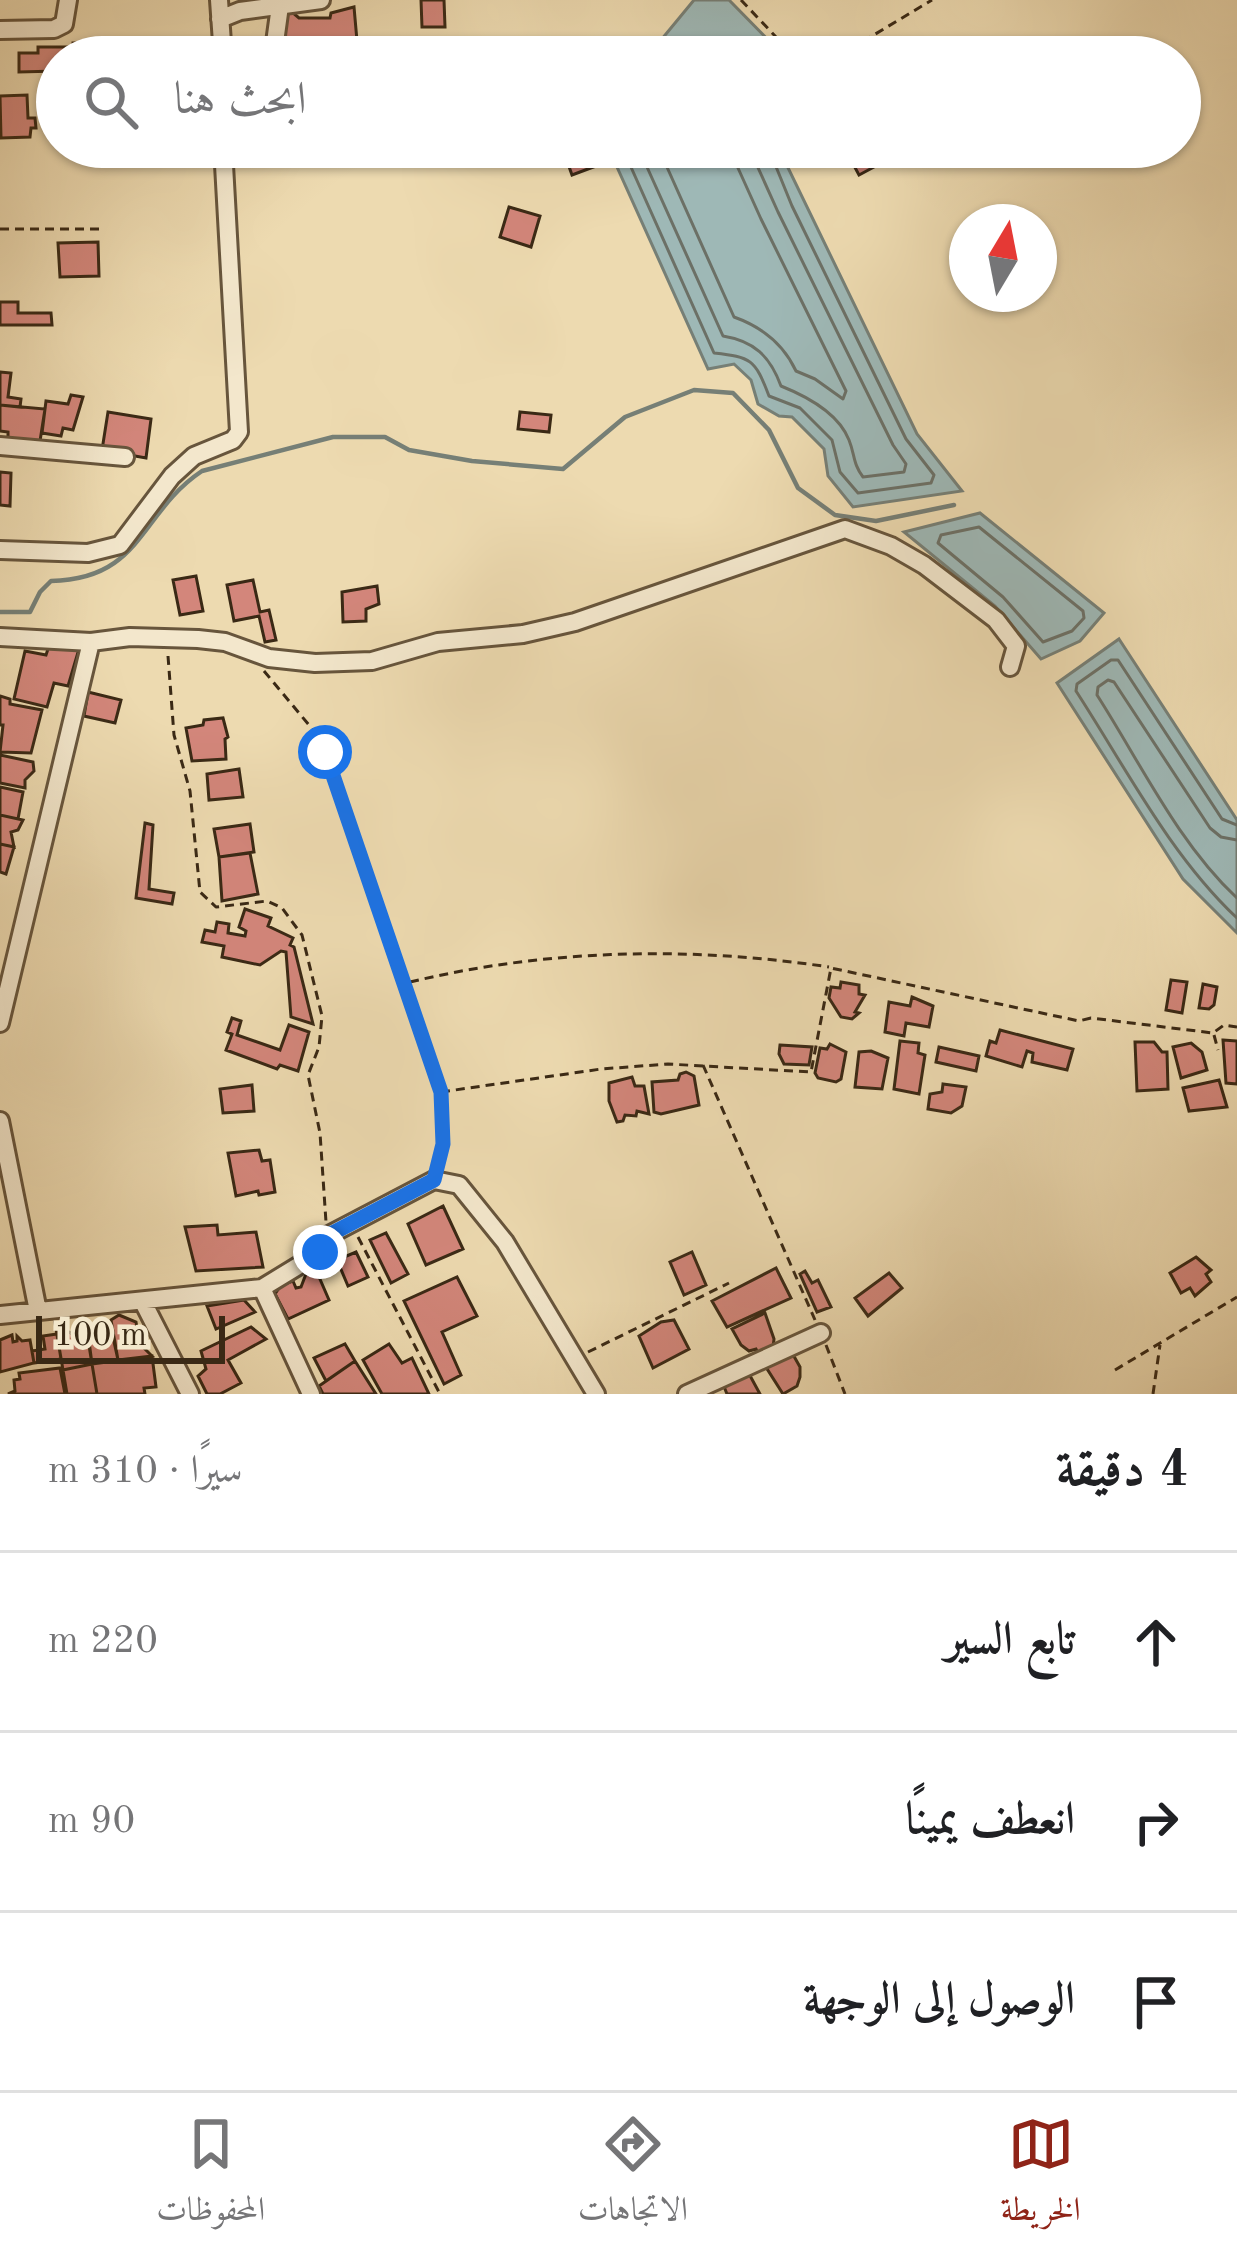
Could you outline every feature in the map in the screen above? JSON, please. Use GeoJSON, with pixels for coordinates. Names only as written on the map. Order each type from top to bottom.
{"type":"FeatureCollection","features":[{"type":"Feature","properties":{"kind":"street"},"geometry":{"type":"LineString","coordinates":[[0,30],[54,29],[64,24],[68,0]]}},
{"type":"Feature","properties":{"kind":"street"},"geometry":{"type":"LineString","coordinates":[[220,9],[240,11],[321,0]]}},
{"type":"Feature","properties":{"kind":"street"},"geometry":{"type":"LineString","coordinates":[[276,36],[280,5]]}},
{"type":"Feature","properties":{"kind":"street"},"geometry":{"type":"LineString","coordinates":[[0,550],[88,553],[120,545],[172,476],[194,456],[233,440],[238,432],[225,168]]}},
{"type":"Feature","properties":{"kind":"street"},"geometry":{"type":"LineString","coordinates":[[0,446],[125,457]]}},
{"type":"Feature","properties":{"kind":"street"},"geometry":{"type":"LineString","coordinates":[[0,637],[225,642],[268,658],[315,663],[394,657],[438,642],[466,642],[575,622],[845,529],[891,546],[924,565],[996,620],[1016,646],[1010,667]]}},
{"type":"Feature","properties":{"kind":"street"},"geometry":{"type":"LineString","coordinates":[[0,1023],[7,961],[91,642]]}},
{"type":"Feature","properties":{"kind":"street"},"geometry":{"type":"LineString","coordinates":[[0,1120],[38,1311]]}},
{"type":"Feature","properties":{"kind":"street"},"geometry":{"type":"LineString","coordinates":[[0,1315],[262,1288],[320,1252],[329,1235],[434,1180],[459,1185],[505,1242],[596,1394]]}},
{"type":"Feature","properties":{"kind":"street"},"geometry":{"type":"LineString","coordinates":[[262,1288],[311,1394]]}},
{"type":"Feature","properties":{"kind":"street"},"geometry":{"type":"LineString","coordinates":[[142,1302],[190,1394]]}},
{"type":"Feature","properties":{"kind":"street"},"geometry":{"type":"LineString","coordinates":[[687,1394],[821,1333]]}},
{"type":"Feature","properties":{"kind":"path"},"geometry":{"type":"LineString","coordinates":[[741,0],[775,36]]}},
{"type":"Feature","properties":{"kind":"path"},"geometry":{"type":"LineString","coordinates":[[872,36],[932,0]]}},
{"type":"Feature","properties":{"kind":"path"},"geometry":{"type":"LineString","coordinates":[[0,230],[104,229]]}},
{"type":"Feature","properties":{"kind":"path"},"geometry":{"type":"LineString","coordinates":[[167,639],[174,735],[190,791],[200,892],[216,907],[267,901],[282,908],[302,935],[322,1016],[319,1047],[308,1075],[320,1133],[323,1214],[329,1235]]}},
{"type":"Feature","properties":{"kind":"path"},"geometry":{"type":"LineString","coordinates":[[241,649],[297,708],[325,752],[441,1092],[443,1144],[434,1180]]}},
{"type":"Feature","properties":{"kind":"path"},"geometry":{"type":"LineString","coordinates":[[406,983],[455,971],[600,953],[749,955],[831,968],[1078,1022],[1091,1018],[1213,1033],[1224,1025],[1237,1027]]}},
{"type":"Feature","properties":{"kind":"path"},"geometry":{"type":"LineString","coordinates":[[441,1092],[602,1069],[703,1065],[812,1072],[831,968]]}},
{"type":"Feature","properties":{"kind":"path"},"geometry":{"type":"LineString","coordinates":[[1213,1033],[1218,1050]]}},
{"type":"Feature","properties":{"kind":"path"},"geometry":{"type":"LineString","coordinates":[[703,1065],[845,1394]]}},
{"type":"Feature","properties":{"kind":"path"},"geometry":{"type":"LineString","coordinates":[[351,1225],[440,1394]]}},
{"type":"Feature","properties":{"kind":"path"},"geometry":{"type":"LineString","coordinates":[[576,1359],[729,1283]]}},
{"type":"Feature","properties":{"kind":"path"},"geometry":{"type":"LineString","coordinates":[[1114,1370],[1237,1298]]}},
{"type":"Feature","properties":{"kind":"path"},"geometry":{"type":"LineString","coordinates":[[1153,1394],[1160,1343]]}},
{"type":"Feature","properties":{"kind":"water"},"geometry":{"type":"Polygon","coordinates":[[[694,0],[729,0],[764,36],[664,36],[694,0]]]}},
{"type":"Feature","properties":{"kind":"water"},"geometry":{"type":"Polygon","coordinates":[[[617,168],[788,168],[917,434],[962,491],[853,507],[828,476],[824,449],[792,417],[779,416],[758,404],[751,380],[734,364],[708,369],[617,168]]]}},
{"type":"Feature","properties":{"kind":"water"},"geometry":{"type":"Polygon","coordinates":[[[980,513],[1104,613],[1080,641],[1041,659],[995,606],[904,532],[980,513]]]}},
{"type":"Feature","properties":{"kind":"water"},"geometry":{"type":"Polygon","coordinates":[[[1119,639],[1237,820],[1237,933],[1183,879],[1057,683],[1119,639]]]}},
{"type":"Feature","properties":{"kind":"building"},"geometry":{"type":"Polygon","coordinates":[[[421,0],[444,0],[445,27],[422,27],[421,0]]]}},
{"type":"Feature","properties":{"kind":"building"},"geometry":{"type":"Polygon","coordinates":[[[354,7],[357,36],[286,36],[284,13],[330,18],[331,13],[354,7]]]}},
{"type":"Feature","properties":{"kind":"building"},"geometry":{"type":"Polygon","coordinates":[[[19,53],[36,53],[36,72],[19,72],[19,53]]]}},
{"type":"Feature","properties":{"kind":"building"},"geometry":{"type":"Polygon","coordinates":[[[27,95],[28,118],[35,118],[36,128],[31,128],[30,137],[1,138],[0,96],[27,95]]]}},
{"type":"Feature","properties":{"kind":"building"},"geometry":{"type":"Polygon","coordinates":[[[509,207],[540,216],[531,247],[500,237],[509,207]]]}},
{"type":"Feature","properties":{"kind":"building"},"geometry":{"type":"Polygon","coordinates":[[[98,242],[99,276],[60,277],[58,243],[98,242]]]}},
{"type":"Feature","properties":{"kind":"building"},"geometry":{"type":"Polygon","coordinates":[[[0,302],[18,302],[18,313],[51,313],[52,325],[0,325],[0,302]]]}},
{"type":"Feature","properties":{"kind":"building"},"geometry":{"type":"Polygon","coordinates":[[[0,372],[11,373],[8,397],[21,399],[20,407],[0,405],[0,372]]]}},
{"type":"Feature","properties":{"kind":"building"},"geometry":{"type":"Polygon","coordinates":[[[71,395],[83,397],[73,430],[63,428],[61,436],[42,433],[46,401],[68,404],[71,395]]]}},
{"type":"Feature","properties":{"kind":"building"},"geometry":{"type":"Polygon","coordinates":[[[0,405],[45,409],[40,441],[8,438],[8,432],[0,431],[0,405]]]}},
{"type":"Feature","properties":{"kind":"building"},"geometry":{"type":"Polygon","coordinates":[[[108,412],[151,419],[146,458],[102,450],[108,412]]]}},
{"type":"Feature","properties":{"kind":"building"},"geometry":{"type":"Polygon","coordinates":[[[520,412],[551,415],[549,432],[518,429],[520,412]]]}},
{"type":"Feature","properties":{"kind":"building"},"geometry":{"type":"Polygon","coordinates":[[[0,472],[11,473],[10,506],[0,505],[0,472]]]}},
{"type":"Feature","properties":{"kind":"building"},"geometry":{"type":"Polygon","coordinates":[[[196,576],[203,611],[180,615],[173,580],[196,576]]]}},
{"type":"Feature","properties":{"kind":"building"},"geometry":{"type":"Polygon","coordinates":[[[253,580],[260,612],[269,610],[276,640],[265,642],[259,616],[234,621],[227,585],[253,580]]]}},
{"type":"Feature","properties":{"kind":"building"},"geometry":{"type":"Polygon","coordinates":[[[377,586],[379,604],[366,609],[366,621],[343,622],[342,592],[377,586]]]}},
{"type":"Feature","properties":{"kind":"building"},"geometry":{"type":"Polygon","coordinates":[[[49,646],[79,649],[68,686],[54,683],[47,707],[14,699],[25,651],[46,655],[49,646]]]}},
{"type":"Feature","properties":{"kind":"building"},"geometry":{"type":"Polygon","coordinates":[[[88,692],[121,700],[115,723],[84,716],[88,692]]]}},
{"type":"Feature","properties":{"kind":"building"},"geometry":{"type":"Polygon","coordinates":[[[0,696],[10,699],[10,704],[42,710],[31,753],[0,752],[0,696]]]}},
{"type":"Feature","properties":{"kind":"building"},"geometry":{"type":"Polygon","coordinates":[[[223,718],[228,737],[226,759],[192,761],[186,728],[223,718]]]}},
{"type":"Feature","properties":{"kind":"building"},"geometry":{"type":"Polygon","coordinates":[[[0,755],[33,762],[34,771],[25,780],[25,788],[0,783],[0,755]]]}},
{"type":"Feature","properties":{"kind":"building"},"geometry":{"type":"Polygon","coordinates":[[[239,769],[243,797],[209,800],[207,774],[239,769]]]}},
{"type":"Feature","properties":{"kind":"building"},"geometry":{"type":"Polygon","coordinates":[[[0,787],[23,792],[18,819],[0,815],[0,787]]]}},
{"type":"Feature","properties":{"kind":"building"},"geometry":{"type":"Polygon","coordinates":[[[0,815],[23,820],[11,832],[14,847],[0,844],[0,815]]]}},
{"type":"Feature","properties":{"kind":"building"},"geometry":{"type":"Polygon","coordinates":[[[145,823],[153,825],[149,889],[174,893],[172,904],[136,898],[145,823]]]}},
{"type":"Feature","properties":{"kind":"building"},"geometry":{"type":"Polygon","coordinates":[[[250,824],[254,852],[219,857],[214,829],[250,824]]]}},
{"type":"Feature","properties":{"kind":"building"},"geometry":{"type":"Polygon","coordinates":[[[0,844],[14,847],[6,874],[0,872],[0,844]]]}},
{"type":"Feature","properties":{"kind":"building"},"geometry":{"type":"Polygon","coordinates":[[[250,853],[258,894],[222,901],[219,857],[250,853]]]}},
{"type":"Feature","properties":{"kind":"building"},"geometry":{"type":"Polygon","coordinates":[[[245,909],[271,918],[268,926],[293,938],[290,945],[313,1024],[291,1017],[286,952],[260,965],[222,957],[224,946],[202,942],[205,930],[215,932],[217,922],[229,924],[228,933],[245,936],[246,931],[239,927],[245,909]]]}},
{"type":"Feature","properties":{"kind":"building"},"geometry":{"type":"Polygon","coordinates":[[[1171,980],[1187,982],[1182,1013],[1166,1010],[1171,980]]]}},
{"type":"Feature","properties":{"kind":"building"},"geometry":{"type":"Polygon","coordinates":[[[841,982],[859,985],[859,994],[865,995],[852,1019],[841,1017],[829,998],[831,987],[840,988],[841,982]]]}},
{"type":"Feature","properties":{"kind":"building"},"geometry":{"type":"Polygon","coordinates":[[[1203,984],[1217,987],[1209,1009],[1199,1008],[1203,984]]]}},
{"type":"Feature","properties":{"kind":"building"},"geometry":{"type":"Polygon","coordinates":[[[912,997],[933,1006],[929,1027],[906,1023],[904,1036],[885,1032],[889,1002],[910,1006],[912,997]]]}},
{"type":"Feature","properties":{"kind":"building"},"geometry":{"type":"Polygon","coordinates":[[[232,1018],[241,1021],[237,1035],[280,1050],[289,1025],[309,1032],[298,1071],[280,1065],[277,1069],[226,1050],[232,1018]]]}},
{"type":"Feature","properties":{"kind":"building"},"geometry":{"type":"Polygon","coordinates":[[[1000,1030],[1073,1049],[1067,1070],[1032,1062],[1033,1053],[1027,1051],[1022,1067],[986,1056],[1000,1030]]]}},
{"type":"Feature","properties":{"kind":"building"},"geometry":{"type":"Polygon","coordinates":[[[1223,1040],[1237,1041],[1237,1084],[1226,1083],[1223,1040]]]}},
{"type":"Feature","properties":{"kind":"building"},"geometry":{"type":"Polygon","coordinates":[[[900,1041],[919,1043],[918,1053],[925,1055],[919,1094],[894,1089],[900,1041]]]}},
{"type":"Feature","properties":{"kind":"building"},"geometry":{"type":"Polygon","coordinates":[[[1135,1042],[1154,1042],[1167,1052],[1168,1089],[1137,1091],[1135,1042]]]}},
{"type":"Feature","properties":{"kind":"building"},"geometry":{"type":"Polygon","coordinates":[[[1191,1043],[1202,1052],[1207,1070],[1181,1078],[1173,1047],[1191,1043]]]}},
{"type":"Feature","properties":{"kind":"building"},"geometry":{"type":"Polygon","coordinates":[[[830,1044],[846,1052],[841,1079],[836,1082],[815,1073],[820,1048],[830,1044]]]}},
{"type":"Feature","properties":{"kind":"building"},"geometry":{"type":"Polygon","coordinates":[[[780,1045],[812,1047],[809,1065],[784,1064],[780,1045]]]}},
{"type":"Feature","properties":{"kind":"building"},"geometry":{"type":"Polygon","coordinates":[[[939,1047],[979,1056],[976,1071],[936,1062],[939,1047]]]}},
{"type":"Feature","properties":{"kind":"building"},"geometry":{"type":"Polygon","coordinates":[[[859,1052],[888,1058],[882,1089],[855,1087],[859,1052]]]}},
{"type":"Feature","properties":{"kind":"building"},"geometry":{"type":"Polygon","coordinates":[[[686,1072],[694,1076],[699,1105],[654,1112],[652,1082],[678,1080],[686,1072]]]}},
{"type":"Feature","properties":{"kind":"building"},"geometry":{"type":"Polygon","coordinates":[[[632,1077],[635,1086],[644,1086],[649,1114],[637,1111],[636,1116],[625,1115],[617,1122],[609,1101],[609,1083],[632,1077]]]}},
{"type":"Feature","properties":{"kind":"building"},"geometry":{"type":"Polygon","coordinates":[[[1219,1080],[1227,1107],[1189,1111],[1183,1088],[1219,1080]]]}},
{"type":"Feature","properties":{"kind":"building"},"geometry":{"type":"Polygon","coordinates":[[[943,1084],[966,1087],[962,1106],[951,1113],[928,1109],[930,1094],[942,1092],[943,1084]]]}},
{"type":"Feature","properties":{"kind":"building"},"geometry":{"type":"Polygon","coordinates":[[[252,1085],[254,1111],[223,1113],[220,1089],[252,1085]]]}},
{"type":"Feature","properties":{"kind":"building"},"geometry":{"type":"Polygon","coordinates":[[[259,1150],[262,1161],[270,1160],[275,1192],[236,1196],[228,1153],[259,1150]]]}},
{"type":"Feature","properties":{"kind":"building"},"geometry":{"type":"Polygon","coordinates":[[[443,1206],[463,1249],[426,1265],[408,1224],[443,1206]]]}},
{"type":"Feature","properties":{"kind":"building"},"geometry":{"type":"Polygon","coordinates":[[[217,1225],[218,1235],[256,1232],[263,1267],[196,1271],[185,1227],[217,1225]]]}},
{"type":"Feature","properties":{"kind":"building"},"geometry":{"type":"Polygon","coordinates":[[[386,1233],[408,1274],[391,1283],[370,1240],[386,1233]]]}},
{"type":"Feature","properties":{"kind":"building"},"geometry":{"type":"Polygon","coordinates":[[[356,1252],[368,1277],[348,1286],[337,1260],[356,1252]]]}},
{"type":"Feature","properties":{"kind":"building"},"geometry":{"type":"Polygon","coordinates":[[[692,1252],[706,1285],[684,1295],[670,1262],[692,1252]]]}},
{"type":"Feature","properties":{"kind":"building"},"geometry":{"type":"Polygon","coordinates":[[[1196,1257],[1211,1270],[1206,1274],[1211,1282],[1195,1296],[1190,1288],[1181,1293],[1170,1273],[1196,1257]]]}},
{"type":"Feature","properties":{"kind":"building"},"geometry":{"type":"Polygon","coordinates":[[[776,1268],[791,1298],[727,1327],[712,1301],[776,1268]]]}},
{"type":"Feature","properties":{"kind":"building"},"geometry":{"type":"Polygon","coordinates":[[[316,1270],[329,1300],[288,1319],[275,1294],[281,1285],[293,1281],[296,1288],[301,1287],[306,1274],[316,1270]]]}},
{"type":"Feature","properties":{"kind":"building"},"geometry":{"type":"Polygon","coordinates":[[[805,1271],[812,1283],[818,1280],[831,1307],[817,1312],[800,1274],[805,1271]]]}},
{"type":"Feature","properties":{"kind":"building"},"geometry":{"type":"Polygon","coordinates":[[[889,1273],[902,1288],[868,1316],[855,1298],[889,1273]]]}},
{"type":"Feature","properties":{"kind":"building"},"geometry":{"type":"Polygon","coordinates":[[[457,1277],[477,1316],[442,1332],[461,1375],[444,1384],[404,1301],[457,1277]]]}},
{"type":"Feature","properties":{"kind":"building"},"geometry":{"type":"Polygon","coordinates":[[[244,1300],[255,1312],[216,1329],[207,1306],[244,1300]]]}},
{"type":"Feature","properties":{"kind":"building"},"geometry":{"type":"Polygon","coordinates":[[[765,1313],[773,1348],[759,1355],[756,1349],[749,1351],[741,1345],[732,1329],[765,1313]]]}},
{"type":"Feature","properties":{"kind":"building"},"geometry":{"type":"Polygon","coordinates":[[[119,1315],[136,1322],[139,1340],[143,1339],[152,1356],[118,1360],[111,1320],[119,1315]]]}},
{"type":"Feature","properties":{"kind":"building"},"geometry":{"type":"Polygon","coordinates":[[[674,1320],[689,1349],[653,1368],[639,1336],[674,1320]]]}},
{"type":"Feature","properties":{"kind":"building"},"geometry":{"type":"Polygon","coordinates":[[[55,1323],[75,1336],[87,1333],[92,1364],[63,1370],[55,1323]]]}},
{"type":"Feature","properties":{"kind":"building"},"geometry":{"type":"Polygon","coordinates":[[[87,1326],[111,1328],[118,1360],[92,1364],[87,1326]]]}},
{"type":"Feature","properties":{"kind":"building"},"geometry":{"type":"Polygon","coordinates":[[[251,1327],[266,1339],[228,1360],[241,1383],[220,1394],[207,1394],[198,1376],[206,1369],[201,1351],[251,1327]]]}},
{"type":"Feature","properties":{"kind":"building"},"geometry":{"type":"Polygon","coordinates":[[[57,1334],[61,1359],[34,1363],[32,1351],[45,1349],[43,1336],[57,1334]]]}},
{"type":"Feature","properties":{"kind":"building"},"geometry":{"type":"Polygon","coordinates":[[[12,1335],[13,1342],[17,1336],[30,1340],[34,1363],[0,1372],[0,1340],[12,1335]]]}},
{"type":"Feature","properties":{"kind":"building"},"geometry":{"type":"Polygon","coordinates":[[[345,1344],[355,1361],[326,1381],[314,1358],[345,1344]]]}},
{"type":"Feature","properties":{"kind":"building"},"geometry":{"type":"Polygon","coordinates":[[[389,1344],[402,1363],[412,1358],[429,1394],[382,1394],[363,1360],[389,1344]]]}},
{"type":"Feature","properties":{"kind":"building"},"geometry":{"type":"Polygon","coordinates":[[[791,1351],[800,1377],[797,1386],[783,1394],[764,1364],[791,1351]]]}},
{"type":"Feature","properties":{"kind":"building"},"geometry":{"type":"Polygon","coordinates":[[[152,1356],[156,1387],[144,1388],[145,1394],[97,1394],[92,1364],[152,1356]]]}},
{"type":"Feature","properties":{"kind":"building"},"geometry":{"type":"Polygon","coordinates":[[[355,1361],[376,1394],[323,1394],[319,1386],[355,1361]]]}},
{"type":"Feature","properties":{"kind":"building"},"geometry":{"type":"Polygon","coordinates":[[[92,1364],[97,1394],[67,1394],[63,1370],[92,1364]]]}},
{"type":"Feature","properties":{"kind":"building"},"geometry":{"type":"Polygon","coordinates":[[[60,1368],[65,1394],[8,1394],[15,1391],[19,1373],[60,1368]]]}},
{"type":"Feature","properties":{"kind":"building"},"geometry":{"type":"Polygon","coordinates":[[[748,1372],[760,1394],[727,1394],[723,1384],[748,1372]]]}},
{"type":"Feature","properties":{"kind":"waterway"},"geometry":{"type":"LineString","coordinates":[[0,612],[30,612],[51,581],[105,569],[123,556],[181,488],[202,471],[333,437],[385,437],[409,450],[563,469],[625,417],[694,390],[733,393],[769,430],[798,488],[835,515],[876,521],[954,505]]}},
{"type":"Feature","properties":{"kind":"route"},"geometry":{"type":"LineString","coordinates":[[320,1252],[329,1235],[434,1180],[443,1144],[441,1092],[325,752]]}}]}
